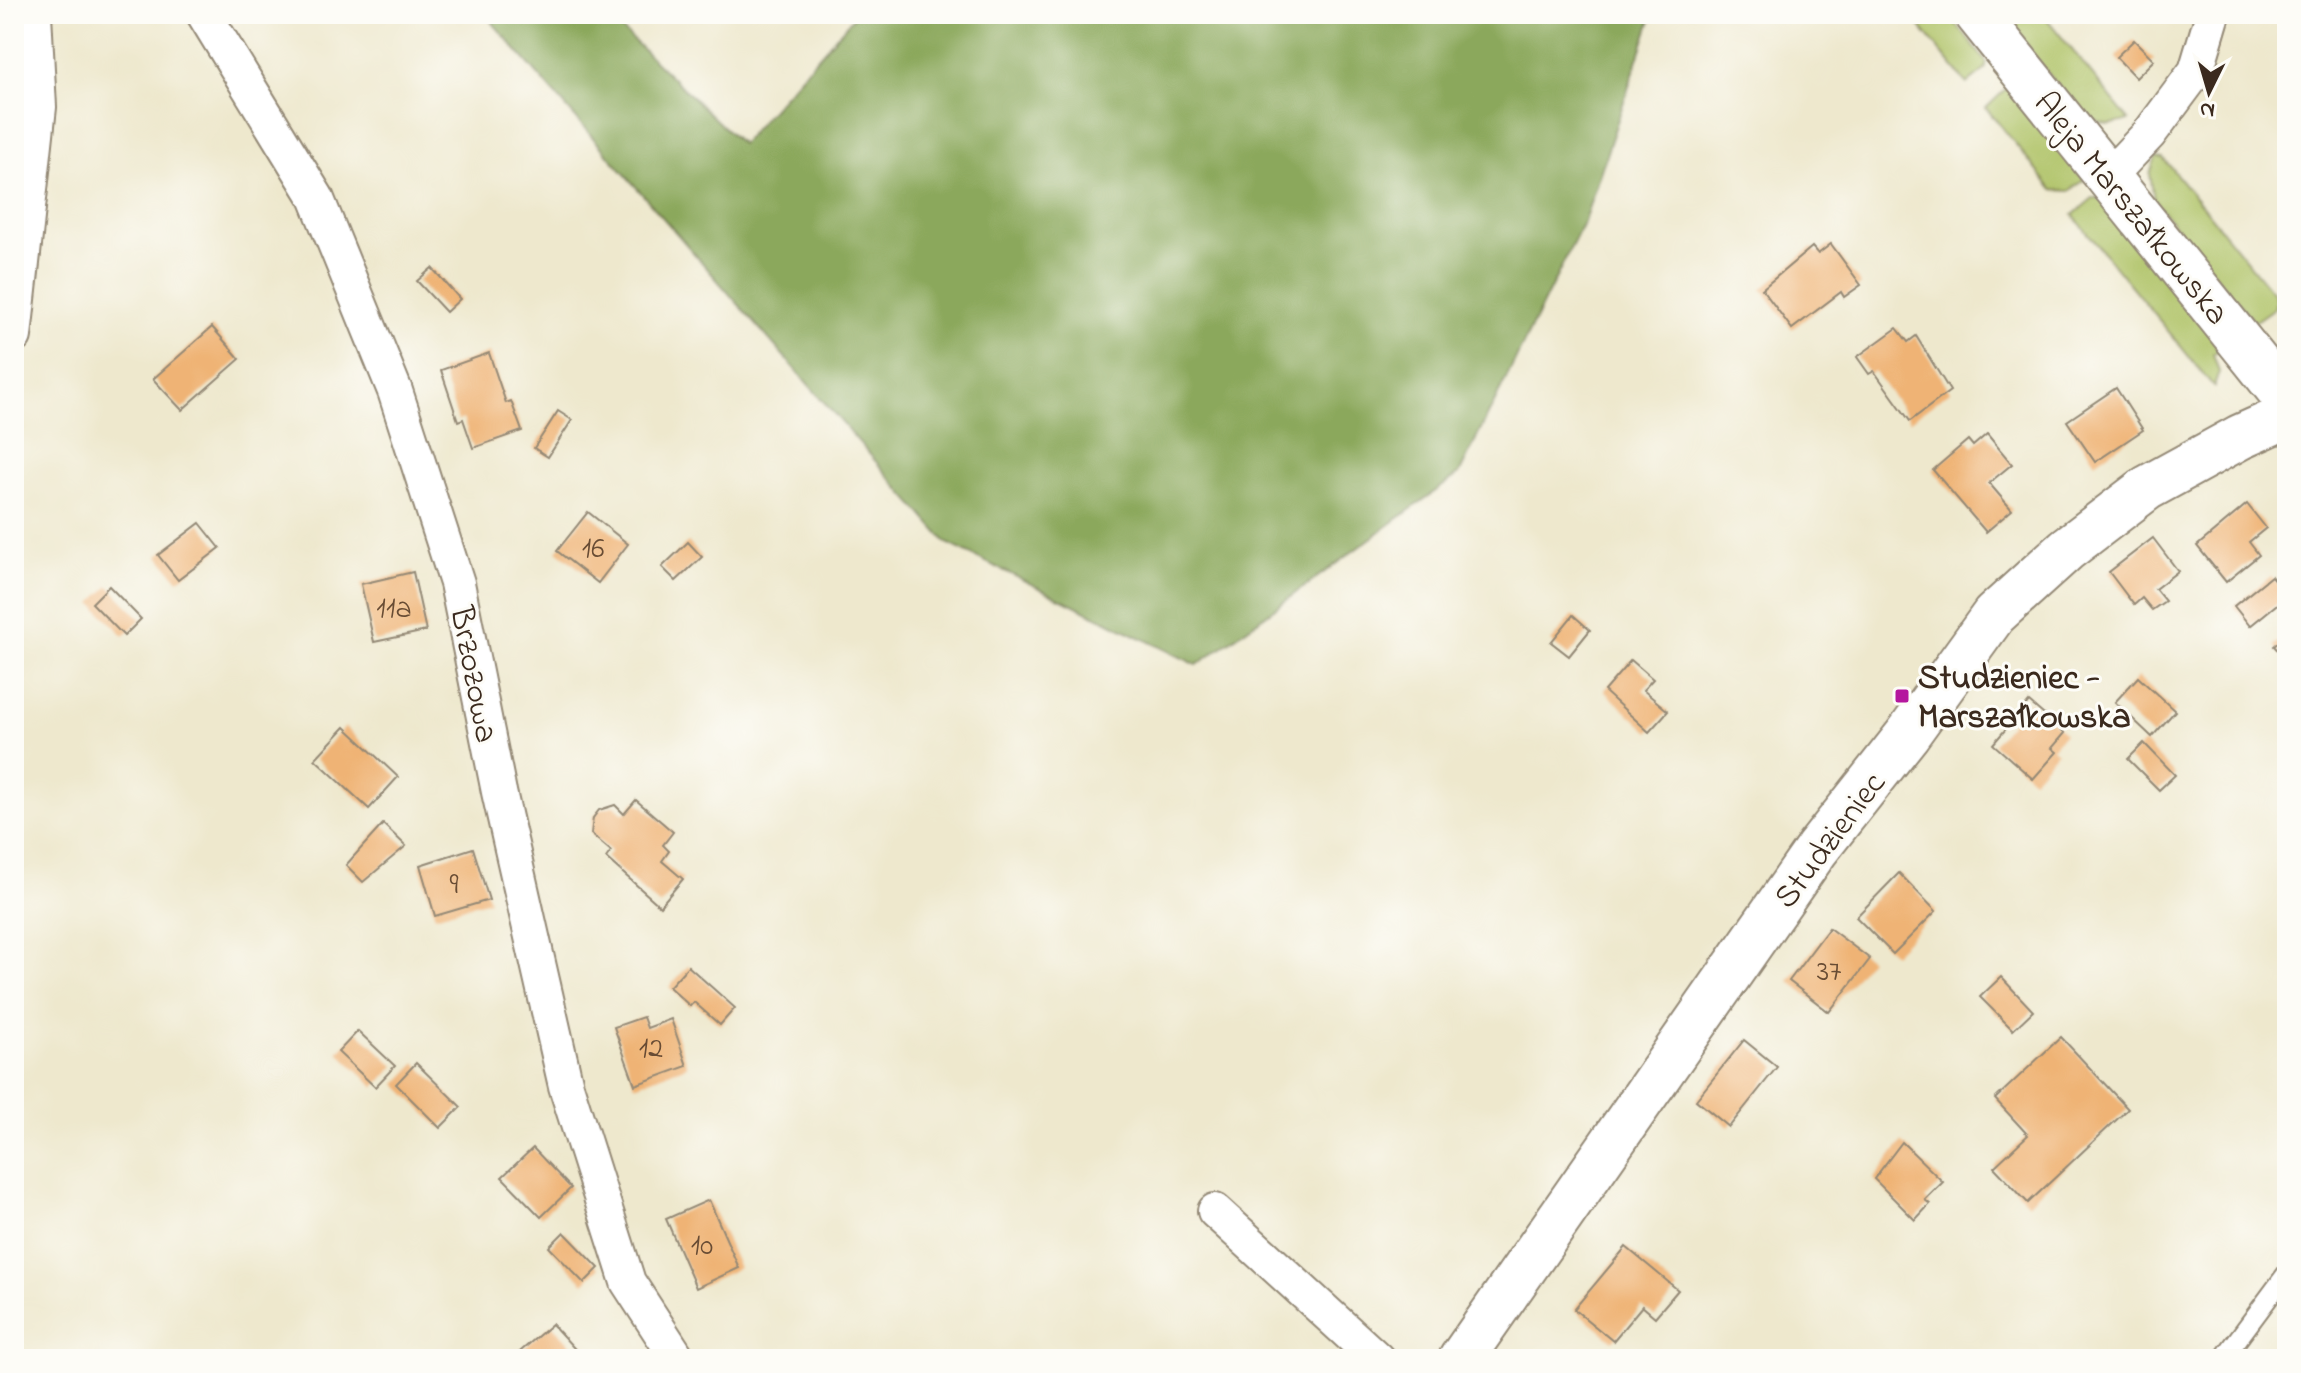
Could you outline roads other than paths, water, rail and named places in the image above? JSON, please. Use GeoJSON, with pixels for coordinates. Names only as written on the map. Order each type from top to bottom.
{"type":"FeatureCollection","features":[{"type":"Feature","properties":{"kind":"street"},"geometry":{"type":"LineString","coordinates":[[14,336],[39,107],[34,14]]}},
{"type":"Feature","properties":{"kind":"street","name":"Brzozowa"},"geometry":{"type":"LineString","coordinates":[[204,14],[316,197],[395,391],[457,583],[499,792],[566,1086],[628,1282],[678,1359]]}},
{"type":"Feature","properties":{"kind":"street","name":"Aleja Marszałkowska"},"geometry":{"type":"LineString","coordinates":[[1977,14],[2110,175],[2287,400]]}},
{"type":"Feature","properties":{"kind":"street"},"geometry":{"type":"LineString","coordinates":[[2110,175],[2149,134],[2196,71],[2213,14]]}},
{"type":"Feature","properties":{"kind":"street","name":"Studzieniec"},"geometry":{"type":"LineString","coordinates":[[1461,1359],[1817,849],[1994,615],[2067,549],[2147,488],[2240,437],[2287,416]]}},
{"type":"Feature","properties":{"kind":"street"},"geometry":{"type":"LineString","coordinates":[[1215,1211],[1377,1359]]}},
{"type":"Feature","properties":{"kind":"lane"},"geometry":{"type":"LineString","coordinates":[[2223,1359],[2287,1273]]}},
{"type":"Feature","properties":{"kind":"place","name":"Studzieniec - Marszałkowska"},"geometry":{"type":"Point","coordinates":[1902,696]}}]}
